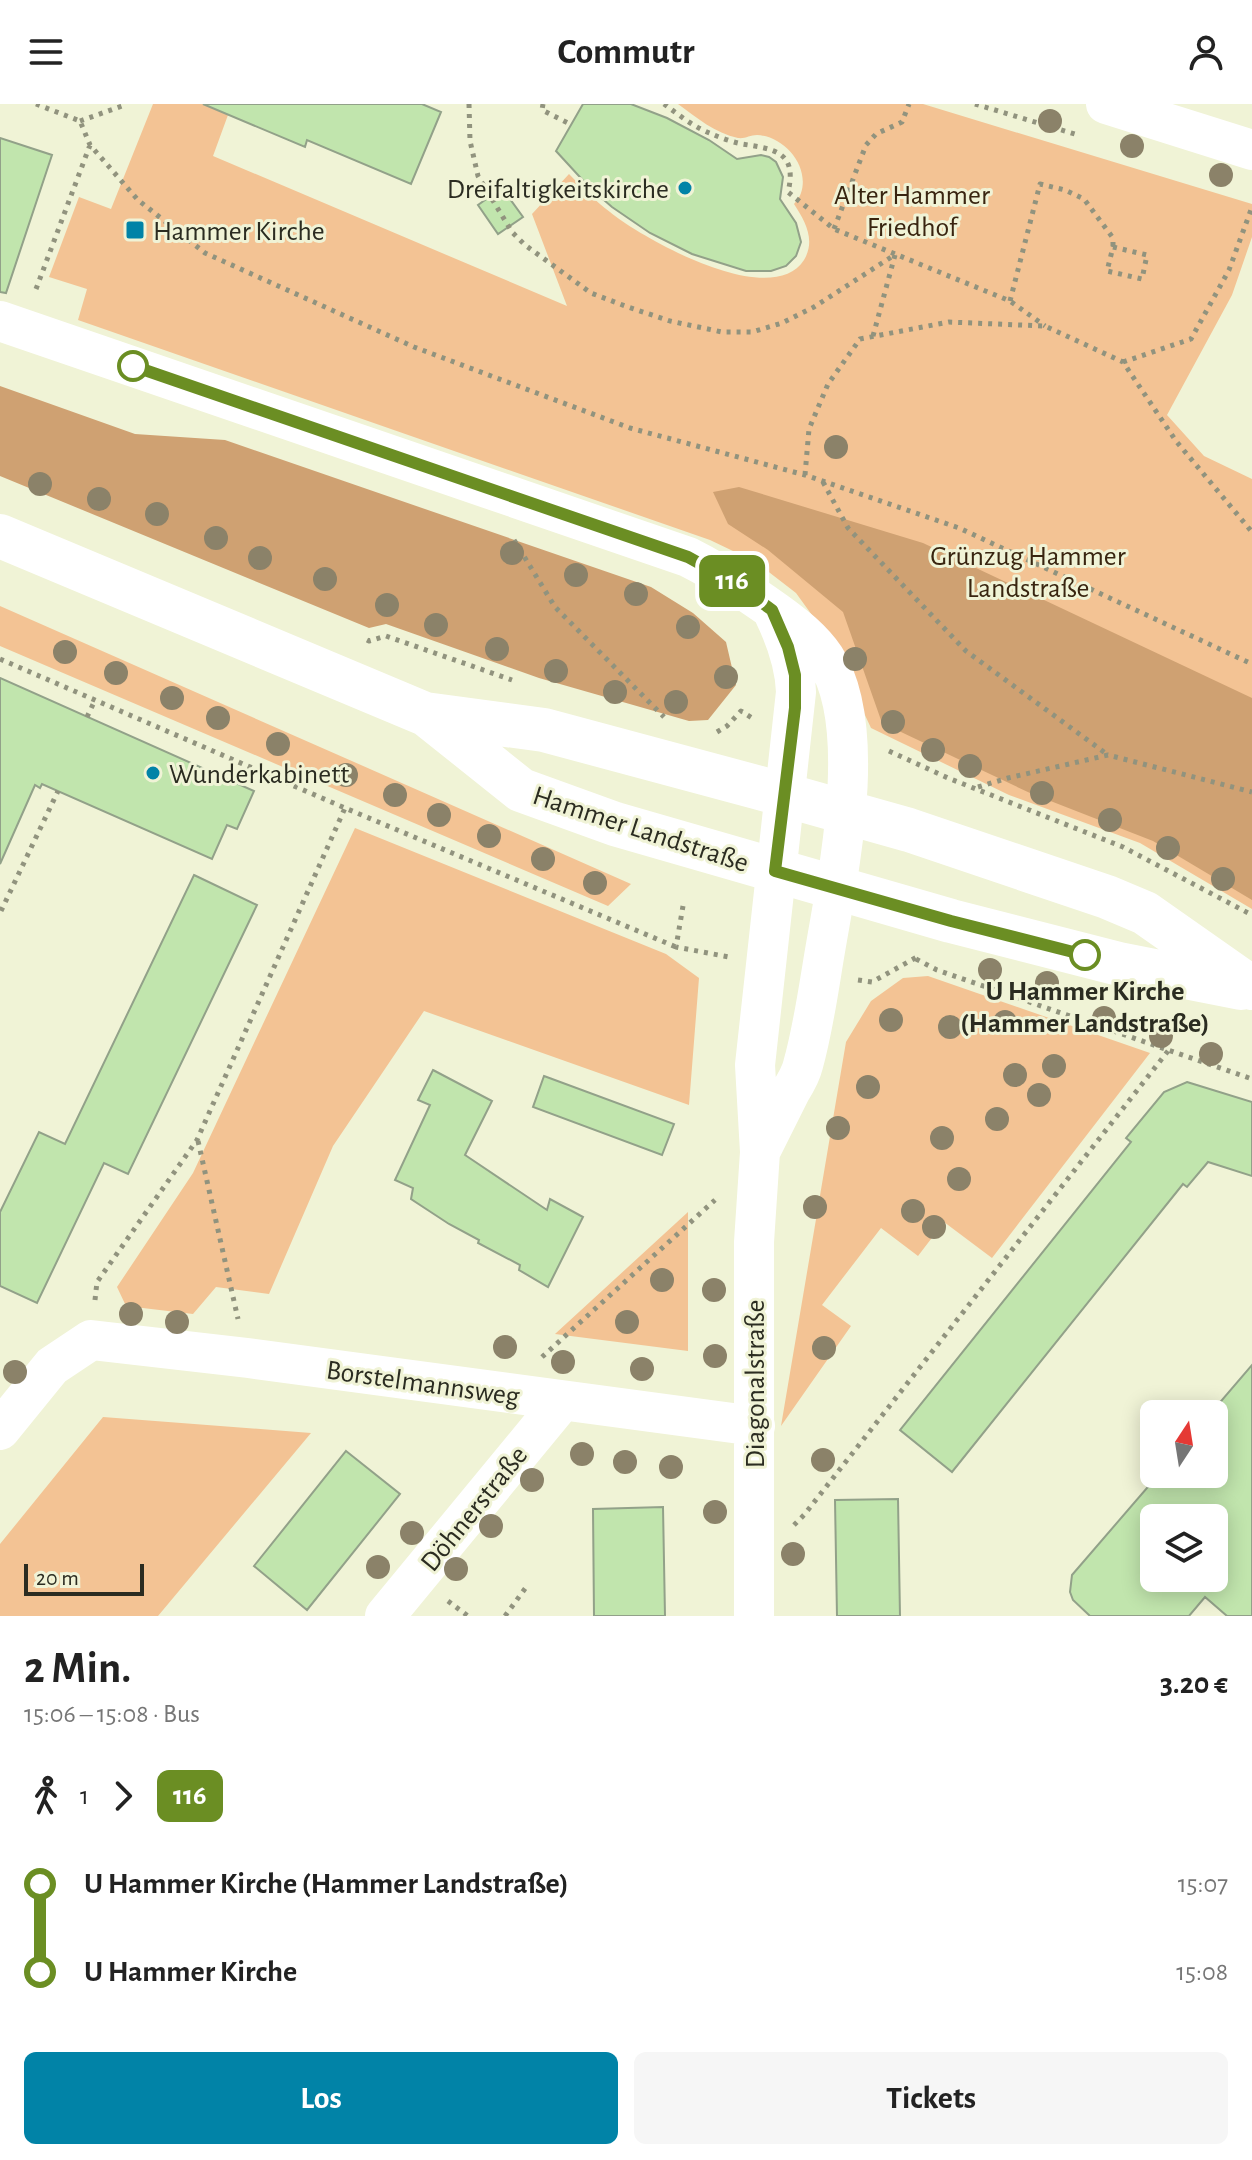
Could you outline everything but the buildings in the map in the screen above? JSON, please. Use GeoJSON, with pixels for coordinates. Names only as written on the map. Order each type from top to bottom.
{"type":"FeatureCollection","features":[{"type":"Feature","properties":{"kind":"main road","name":"Hammer Landstraße"},"geometry":{"type":"LineString","coordinates":[[0,536],[425,714],[544,730],[785,795],[1069,883],[1145,913],[1252,989]]}},
{"type":"Feature","properties":{"kind":"main road","name":"Hammer Landstraße"},"geometry":{"type":"LineString","coordinates":[[425,714],[521,790],[615,824],[951,921],[1119,964],[1252,989]]}},
{"type":"Feature","properties":{"kind":"street"},"geometry":{"type":"LineString","coordinates":[[1106,104],[1252,150]]}},
{"type":"Feature","properties":{"kind":"street","name":"Diagonalstraße"},"geometry":{"type":"LineString","coordinates":[[0,321],[688,557],[735,583],[796,627],[825,658],[840,692],[845,717],[845,813],[803,1068],[760,1152]]}},
{"type":"Feature","properties":{"kind":"street","name":"Diagonalstraße"},"geometry":{"type":"LineString","coordinates":[[754,1616],[754,1242],[760,1152],[755,1065],[795,708],[795,675],[788,647],[772,610]]}},
{"type":"Feature","properties":{"kind":"street"},"geometry":{"type":"LineString","coordinates":[[0,1430],[52,1366],[91,1340]]}},
{"type":"Feature","properties":{"kind":"street","name":"Borstelmannsweg"},"geometry":{"type":"LineString","coordinates":[[91,1340],[755,1426]]}},
{"type":"Feature","properties":{"kind":"street","name":"Döhnerstraße"},"geometry":{"type":"LineString","coordinates":[[385,1616],[562,1401]]}},
{"type":"Feature","properties":{"kind":"path"},"geometry":{"type":"LineString","coordinates":[[36,104],[80,121],[123,104]]}},
{"type":"Feature","properties":{"kind":"path"},"geometry":{"type":"LineString","coordinates":[[469,104],[470,141],[478,176],[512,232],[591,293],[625,306],[709,330],[752,332],[782,323],[814,307],[896,254]]}},
{"type":"Feature","properties":{"kind":"path"},"geometry":{"type":"LineString","coordinates":[[543,104],[542,110],[572,125]]}},
{"type":"Feature","properties":{"kind":"path"},"geometry":{"type":"LineString","coordinates":[[664,104],[709,133],[739,143],[771,148],[784,158],[790,168],[788,192],[834,229],[1010,301],[1045,326],[1123,362],[1176,441],[1252,532]]}},
{"type":"Feature","properties":{"kind":"path"},"geometry":{"type":"LineString","coordinates":[[834,229],[866,145],[876,134],[902,122],[909,104]]}},
{"type":"Feature","properties":{"kind":"path"},"geometry":{"type":"LineString","coordinates":[[80,121],[90,145],[138,200],[205,253],[414,347],[630,428],[805,475],[959,528],[1252,664]]}},
{"type":"Feature","properties":{"kind":"path"},"geometry":{"type":"LineString","coordinates":[[37,289],[90,145]]}},
{"type":"Feature","properties":{"kind":"path"},"geometry":{"type":"LineString","coordinates":[[1010,301],[1040,184],[1084,199],[1113,238],[1107,271],[1142,279],[1147,255],[1113,247]]}},
{"type":"Feature","properties":{"kind":"path"},"geometry":{"type":"LineString","coordinates":[[1123,362],[1191,339],[1229,270],[1252,207]]}},
{"type":"Feature","properties":{"kind":"path"},"geometry":{"type":"LineString","coordinates":[[873,336],[896,254]]}},
{"type":"Feature","properties":{"kind":"path"},"geometry":{"type":"LineString","coordinates":[[805,475],[809,429],[828,384],[860,339],[949,322],[1045,326]]}},
{"type":"Feature","properties":{"kind":"path"},"geometry":{"type":"LineString","coordinates":[[823,482],[848,528],[966,651],[1108,755],[1252,792]]}},
{"type":"Feature","properties":{"kind":"path"},"geometry":{"type":"LineString","coordinates":[[513,539],[555,607],[673,726],[658,722]]}},
{"type":"Feature","properties":{"kind":"path"},"geometry":{"type":"LineString","coordinates":[[355,635],[369,641],[386,636],[522,683]]}},
{"type":"Feature","properties":{"kind":"path"},"geometry":{"type":"LineString","coordinates":[[0,659],[676,947],[729,957]]}},
{"type":"Feature","properties":{"kind":"path"},"geometry":{"type":"LineString","coordinates":[[87,717],[95,700]]}},
{"type":"Feature","properties":{"kind":"path"},"geometry":{"type":"LineString","coordinates":[[706,734],[718,732],[741,711],[756,721]]}},
{"type":"Feature","properties":{"kind":"path"},"geometry":{"type":"LineString","coordinates":[[883,748],[1123,847],[1252,915]]}},
{"type":"Feature","properties":{"kind":"path"},"geometry":{"type":"LineString","coordinates":[[975,788],[1108,755]]}},
{"type":"Feature","properties":{"kind":"path"},"geometry":{"type":"LineString","coordinates":[[929,769],[929,777]]}},
{"type":"Feature","properties":{"kind":"path"},"geometry":{"type":"LineString","coordinates":[[1,911],[58,791]]}},
{"type":"Feature","properties":{"kind":"path"},"geometry":{"type":"LineString","coordinates":[[91,1340],[97,1282],[197,1140],[345,808]]}},
{"type":"Feature","properties":{"kind":"path"},"geometry":{"type":"LineString","coordinates":[[676,947],[683,906]]}},
{"type":"Feature","properties":{"kind":"path"},"geometry":{"type":"LineString","coordinates":[[857,980],[872,982],[917,955],[937,970],[1252,1079]]}},
{"type":"Feature","properties":{"kind":"path"},"geometry":{"type":"LineString","coordinates":[[753,1564],[804,1515],[1168,1051]]}},
{"type":"Feature","properties":{"kind":"path"},"geometry":{"type":"LineString","coordinates":[[197,1140],[248,1358]]}},
{"type":"Feature","properties":{"kind":"path"},"geometry":{"type":"LineString","coordinates":[[502,1393],[724,1191]]}},
{"type":"Feature","properties":{"kind":"path"},"geometry":{"type":"LineString","coordinates":[[505,1616],[527,1586]]}},
{"type":"Feature","properties":{"kind":"path"},"geometry":{"type":"LineString","coordinates":[[444,1598],[468,1616]]}},
{"type":"Feature","properties":{"kind":"green space","name":"Grünzug Hammer Landstraße"},"geometry":{"type":"Polygon","coordinates":[[[153,104],[232,104],[213,156],[567,306],[532,214],[569,174],[626,224],[707,265],[764,278],[788,274],[804,260],[809,238],[794,204],[801,194],[802,173],[792,154],[767,137],[738,138],[722,133],[678,104],[923,104],[1252,204],[1252,237],[1232,295],[1167,415],[1204,456],[1252,479],[1252,909],[1140,843],[1009,795],[871,728],[830,640],[796,593],[756,562],[710,540],[78,320],[87,289],[49,277],[79,197],[111,209],[153,104]]]}},
{"type":"Feature","properties":{"kind":"green space"},"geometry":{"type":"Polygon","coordinates":[[[0,606],[631,884],[608,906],[0,646],[0,606]]]}},
{"type":"Feature","properties":{"kind":"green space"},"geometry":{"type":"Polygon","coordinates":[[[355,828],[666,954],[699,978],[689,1105],[424,1011],[333,1146],[269,1294],[216,1287],[193,1314],[126,1306],[117,1287],[193,1173],[355,828]]]}},
{"type":"Feature","properties":{"kind":"green space"},"geometry":{"type":"Polygon","coordinates":[[[928,976],[1150,1053],[992,1258],[944,1222],[918,1256],[881,1228],[822,1305],[851,1326],[781,1426],[846,1042],[871,1001],[903,978],[928,976]]]}},
{"type":"Feature","properties":{"kind":"green space"},"geometry":{"type":"Polygon","coordinates":[[[688,1212],[688,1351],[555,1334],[688,1212]]]}},
{"type":"Feature","properties":{"kind":"green space"},"geometry":{"type":"Polygon","coordinates":[[[103,1417],[311,1433],[158,1616],[0,1616],[0,1544],[103,1417]]]}},
{"type":"Feature","properties":{"kind":"shaded area"},"geometry":{"type":"Polygon","coordinates":[[[0,386],[135,434],[225,440],[651,587],[693,613],[726,642],[736,685],[708,720],[689,721],[539,678],[386,624],[369,628],[0,476],[0,386]]]}},
{"type":"Feature","properties":{"kind":"shaded area"},"geometry":{"type":"Polygon","coordinates":[[[739,487],[923,543],[1252,698],[1252,900],[1153,841],[1030,793],[882,723],[843,612],[768,550],[728,524],[713,492],[739,487]]]}},
{"type":"Feature","properties":{"kind":"bus line","name":"116"},"geometry":{"type":"LineString","coordinates":[[133,366],[688,557],[735,583],[772,610],[783,632],[795,675],[795,708],[775,871],[1085,955]]}},
{"type":"Feature","properties":{"kind":"place","name":"Dreifaltigkeitskirche"},"geometry":{"type":"Point","coordinates":[685,188]}},
{"type":"Feature","properties":{"kind":"place","name":"Hammer Kirche"},"geometry":{"type":"Point","coordinates":[135,230]}},
{"type":"Feature","properties":{"kind":"place","name":"Wunderkabinett"},"geometry":{"type":"Point","coordinates":[153,773]}},
{"type":"Feature","properties":{"kind":"place","name":"U Hammer Kirche (Hammer Landstraße)"},"geometry":{"type":"Point","coordinates":[1085,955]}},
{"type":"Feature","properties":{"kind":"park label","name":"Alter Hammer Friedhof"},"geometry":{"type":"Point","coordinates":[912,210]}}]}
